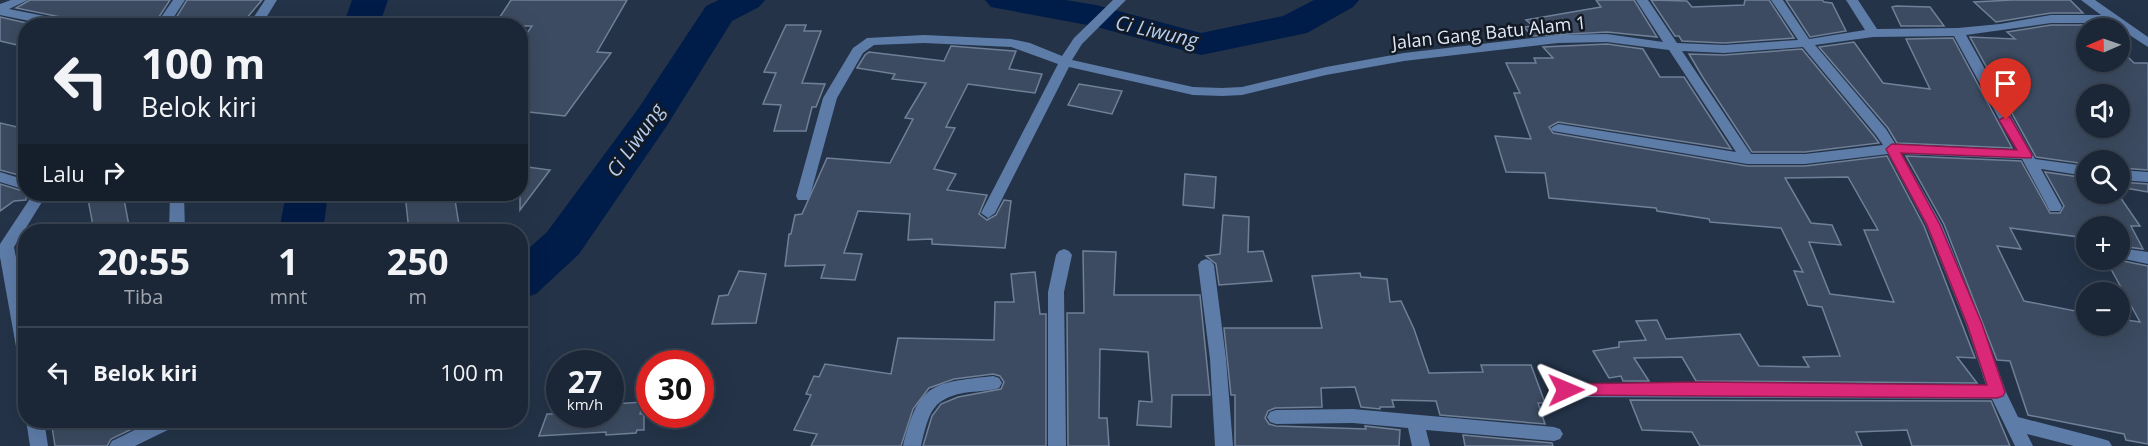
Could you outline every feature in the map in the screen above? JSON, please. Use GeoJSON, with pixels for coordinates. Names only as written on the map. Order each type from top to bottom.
{"type":"FeatureCollection","features":[{"type":"Feature","properties":{"kind":"street"},"geometry":{"type":"LineString","coordinates":[[0,9],[22,0]]}},
{"type":"Feature","properties":{"kind":"street"},"geometry":{"type":"LineString","coordinates":[[167,18],[179,0]]}},
{"type":"Feature","properties":{"kind":"street"},"geometry":{"type":"LineString","coordinates":[[259,18],[271,0]]}},
{"type":"Feature","properties":{"kind":"street"},"geometry":{"type":"LineString","coordinates":[[988,213],[1078,41],[1111,12],[1120,0]]}},
{"type":"Feature","properties":{"kind":"street"},"geometry":{"type":"LineString","coordinates":[[1642,0],[1747,159]]}},
{"type":"Feature","properties":{"kind":"street"},"geometry":{"type":"LineString","coordinates":[[1777,0],[1806,43],[1881,132],[1892,149],[1934,225],[1974,324],[1997,392],[2024,446]]}},
{"type":"Feature","properties":{"kind":"street"},"geometry":{"type":"LineString","coordinates":[[1852,0],[1873,33]]}},
{"type":"Feature","properties":{"kind":"street"},"geometry":{"type":"LineString","coordinates":[[2087,0],[2111,18]]}},
{"type":"Feature","properties":{"kind":"street"},"geometry":{"type":"LineString","coordinates":[[0,9],[40,18]]}},
{"type":"Feature","properties":{"kind":"street","name":"Jalan Gang Batu Alam 1"},"geometry":{"type":"LineString","coordinates":[[803,196],[830,98],[858,51],[866,43],[918,39],[1011,43],[1026,46],[1065,62],[1193,91],[1222,92],[1242,91],[1326,71],[1404,57],[1550,40],[1607,38],[1674,47],[1724,49],[1806,43],[1873,33],[1959,32],[2051,19],[2076,19]]}},
{"type":"Feature","properties":{"kind":"street"},"geometry":{"type":"LineString","coordinates":[[2130,31],[2148,43]]}},
{"type":"Feature","properties":{"kind":"street"},"geometry":{"type":"LineString","coordinates":[[1959,32],[1976,68],[2055,207]]}},
{"type":"Feature","properties":{"kind":"street"},"geometry":{"type":"LineString","coordinates":[[1558,128],[1747,159],[1805,159],[1892,149],[2029,159],[2076,169]]}},
{"type":"Feature","properties":{"kind":"street"},"geometry":{"type":"LineString","coordinates":[[2130,176],[2148,177]]}},
{"type":"Feature","properties":{"kind":"street"},"geometry":{"type":"LineString","coordinates":[[0,177],[18,182]]}},
{"type":"Feature","properties":{"kind":"street"},"geometry":{"type":"LineString","coordinates":[[19,224],[35,201]]}},
{"type":"Feature","properties":{"kind":"street"},"geometry":{"type":"LineString","coordinates":[[177,201],[177,224]]}},
{"type":"Feature","properties":{"kind":"street"},"geometry":{"type":"LineString","coordinates":[[18,226],[3,248],[18,320]]}},
{"type":"Feature","properties":{"kind":"street"},"geometry":{"type":"LineString","coordinates":[[1057,446],[1056,292],[1064,255]]}},
{"type":"Feature","properties":{"kind":"street"},"geometry":{"type":"LineString","coordinates":[[2130,255],[2148,258]]}},
{"type":"Feature","properties":{"kind":"street"},"geometry":{"type":"LineString","coordinates":[[1206,265],[1218,359],[1224,446]]}},
{"type":"Feature","properties":{"kind":"street"},"geometry":{"type":"LineString","coordinates":[[912,446],[922,409],[931,398],[946,391],[993,383]]}},
{"type":"Feature","properties":{"kind":"street"},"geometry":{"type":"LineString","coordinates":[[1566,390],[1997,392]]}},
{"type":"Feature","properties":{"kind":"street"},"geometry":{"type":"LineString","coordinates":[[1276,417],[1353,416],[1554,434]]}},
{"type":"Feature","properties":{"kind":"street"},"geometry":{"type":"LineString","coordinates":[[1416,422],[1421,446]]}},
{"type":"Feature","properties":{"kind":"street"},"geometry":{"type":"LineString","coordinates":[[2013,423],[2103,446]]}},
{"type":"Feature","properties":{"kind":"street"},"geometry":{"type":"LineString","coordinates":[[36,428],[39,446]]}},
{"type":"Feature","properties":{"kind":"street"},"geometry":{"type":"LineString","coordinates":[[118,446],[155,428]]}},
{"type":"Feature","properties":{"kind":"building"},"geometry":{"type":"Polygon","coordinates":[[[30,0],[170,0],[158,18],[65,18],[16,8],[30,0]]]}},
{"type":"Feature","properties":{"kind":"building"},"geometry":{"type":"Polygon","coordinates":[[[187,0],[262,0],[247,18],[176,18],[187,0]]]}},
{"type":"Feature","properties":{"kind":"building"},"geometry":{"type":"Polygon","coordinates":[[[511,0],[627,0],[597,52],[611,53],[565,116],[528,112],[528,32],[532,26],[528,26],[528,18],[499,18],[511,0]]]}},
{"type":"Feature","properties":{"kind":"building"},"geometry":{"type":"Polygon","coordinates":[[[1596,0],[1634,0],[1657,37],[1607,32],[1532,36],[1524,27],[1533,26],[1526,20],[1601,7],[1596,0]]]}},
{"type":"Feature","properties":{"kind":"building"},"geometry":{"type":"Polygon","coordinates":[[[1651,0],[1687,1],[1692,7],[1744,5],[1745,0],[1769,0],[1794,38],[1724,43],[1682,41],[1679,36],[1675,36],[1651,0]]]}},
{"type":"Feature","properties":{"kind":"building"},"geometry":{"type":"Polygon","coordinates":[[[1786,0],[1822,0],[1832,3],[1846,31],[1810,37],[1786,0]]]}},
{"type":"Feature","properties":{"kind":"building"},"geometry":{"type":"Polygon","coordinates":[[[2070,0],[2083,13],[2051,13],[1996,22],[1974,2],[2070,0]]]}},
{"type":"Feature","properties":{"kind":"building"},"geometry":{"type":"Polygon","coordinates":[[[1892,7],[1930,7],[1944,26],[1901,26],[1892,7]]]}},
{"type":"Feature","properties":{"kind":"building"},"geometry":{"type":"Polygon","coordinates":[[[0,17],[18,21],[18,45],[0,41],[0,17]]]}},
{"type":"Feature","properties":{"kind":"building"},"geometry":{"type":"Polygon","coordinates":[[[786,25],[806,25],[804,31],[821,31],[802,83],[825,84],[816,107],[812,107],[806,131],[774,131],[781,105],[763,104],[776,73],[764,72],[786,25]]]}},
{"type":"Feature","properties":{"kind":"building"},"geometry":{"type":"Polygon","coordinates":[[[2051,25],[2076,25],[2076,72],[2130,72],[2130,59],[2134,63],[2148,63],[2148,170],[2130,169],[2130,150],[2076,150],[2076,163],[2036,157],[1970,37],[2015,39],[2007,32],[2051,25]]]}},
{"type":"Feature","properties":{"kind":"building"},"geometry":{"type":"Polygon","coordinates":[[[1953,38],[2012,148],[1897,143],[1888,128],[1819,47],[1854,42],[1883,83],[1930,89],[1906,39],[1953,38]]]}},
{"type":"Feature","properties":{"kind":"building"},"geometry":{"type":"Polygon","coordinates":[[[1607,44],[1643,49],[1660,77],[1684,77],[1731,149],[1558,122],[1549,127],[1553,133],[1747,166],[1805,166],[1887,156],[1924,226],[1975,358],[1957,357],[1977,383],[1696,381],[1682,357],[1634,358],[1649,381],[1623,381],[1621,376],[1609,378],[1593,351],[1619,347],[1619,342],[1646,340],[1636,321],[1657,320],[1666,339],[1740,334],[1759,366],[1809,367],[1803,357],[1840,356],[1822,307],[1808,305],[1794,271],[1803,272],[1781,228],[1710,222],[1709,219],[1657,211],[1656,208],[1549,198],[1545,173],[1506,172],[1495,136],[1531,139],[1514,93],[1520,93],[1506,63],[1536,63],[1534,58],[1553,58],[1543,47],[1607,44]],[[1848,177],[1785,178],[1811,223],[1832,225],[1841,245],[1809,242],[1830,294],[1894,302],[1864,230],[1878,230],[1848,177]]]}},
{"type":"Feature","properties":{"kind":"building"},"geometry":{"type":"Polygon","coordinates":[[[951,46],[1016,51],[1009,69],[1042,74],[1035,93],[968,84],[946,127],[955,128],[934,169],[956,174],[947,190],[987,195],[979,214],[987,220],[996,215],[1004,200],[1011,201],[1005,248],[932,244],[932,239],[908,240],[910,214],[858,211],[844,253],[862,254],[855,280],[821,278],[825,265],[785,266],[789,234],[791,234],[795,215],[802,214],[827,158],[890,163],[913,119],[905,118],[926,83],[892,79],[895,74],[857,68],[865,55],[869,52],[944,61],[951,46]]]}},
{"type":"Feature","properties":{"kind":"building"},"geometry":{"type":"Polygon","coordinates":[[[1802,49],[1879,143],[1805,152],[1752,152],[1689,54],[1724,55],[1802,49]]]}},
{"type":"Feature","properties":{"kind":"building"},"geometry":{"type":"Polygon","coordinates":[[[1079,84],[1122,91],[1112,114],[1068,105],[1079,84]]]}},
{"type":"Feature","properties":{"kind":"building"},"geometry":{"type":"Polygon","coordinates":[[[0,123],[18,127],[18,175],[0,170],[0,123]]]}},
{"type":"Feature","properties":{"kind":"building"},"geometry":{"type":"Polygon","coordinates":[[[1906,156],[2021,161],[2050,213],[2060,213],[2064,206],[2045,172],[2076,177],[2076,204],[2125,204],[2140,226],[2131,226],[2143,249],[2130,247],[2130,216],[2076,216],[2076,237],[2010,228],[2021,249],[1997,246],[2024,301],[2076,311],[2076,336],[2130,336],[2130,320],[2140,322],[2130,304],[2130,282],[2118,282],[2111,270],[2130,270],[2130,262],[2148,266],[2148,444],[2126,440],[2124,434],[2028,415],[2010,361],[1997,360],[1944,224],[1906,156]]]}},
{"type":"Feature","properties":{"kind":"building"},"geometry":{"type":"Polygon","coordinates":[[[528,167],[550,170],[528,199],[528,167]]]}},
{"type":"Feature","properties":{"kind":"building"},"geometry":{"type":"Polygon","coordinates":[[[1185,174],[1216,177],[1214,208],[1183,205],[1185,174]]]}},
{"type":"Feature","properties":{"kind":"building"},"geometry":{"type":"Polygon","coordinates":[[[2130,183],[2148,184],[2148,192],[2130,189],[2130,183]]]}},
{"type":"Feature","properties":{"kind":"building"},"geometry":{"type":"Polygon","coordinates":[[[0,184],[18,190],[18,201],[0,211],[0,184]]]}},
{"type":"Feature","properties":{"kind":"building"},"geometry":{"type":"Polygon","coordinates":[[[88,201],[124,201],[129,224],[93,224],[88,201]]]}},
{"type":"Feature","properties":{"kind":"building"},"geometry":{"type":"Polygon","coordinates":[[[406,201],[455,201],[459,224],[408,224],[406,201]]]}},
{"type":"Feature","properties":{"kind":"building"},"geometry":{"type":"Polygon","coordinates":[[[520,201],[527,201],[520,210],[520,201]]]}},
{"type":"Feature","properties":{"kind":"building"},"geometry":{"type":"Polygon","coordinates":[[[1223,215],[1249,217],[1248,252],[1263,251],[1272,281],[1219,285],[1216,264],[1206,256],[1220,254],[1223,215]]]}},
{"type":"Feature","properties":{"kind":"building"},"geometry":{"type":"Polygon","coordinates":[[[1083,251],[1116,252],[1114,295],[1200,295],[1210,395],[1172,395],[1171,427],[1137,425],[1139,401],[1152,402],[1148,352],[1100,349],[1099,418],[1107,418],[1109,446],[1068,446],[1067,313],[1084,313],[1083,251]]]}},
{"type":"Feature","properties":{"kind":"building"},"geometry":{"type":"Polygon","coordinates":[[[739,271],[766,274],[756,323],[712,324],[719,296],[728,295],[739,271]]]}},
{"type":"Feature","properties":{"kind":"building"},"geometry":{"type":"Polygon","coordinates":[[[1035,272],[1040,314],[1046,314],[1046,446],[923,446],[932,416],[941,404],[958,397],[1001,389],[1004,382],[1000,376],[993,374],[954,379],[929,388],[913,409],[901,446],[811,446],[817,434],[794,430],[811,395],[806,394],[814,376],[819,377],[825,364],[891,374],[898,338],[994,340],[995,302],[1014,302],[1011,274],[1035,272]]]}},
{"type":"Feature","properties":{"kind":"building"},"geometry":{"type":"Polygon","coordinates":[[[1360,273],[1361,277],[1387,279],[1390,302],[1401,301],[1414,329],[1429,373],[1483,372],[1481,365],[1531,365],[1545,403],[1538,403],[1545,424],[1440,415],[1436,401],[1392,400],[1394,407],[1380,407],[1380,409],[1361,407],[1355,387],[1321,388],[1322,407],[1275,408],[1268,411],[1265,418],[1269,424],[1276,426],[1366,429],[1365,426],[1400,430],[1399,446],[1235,446],[1235,395],[1231,395],[1224,328],[1322,328],[1312,276],[1360,273]]]}},
{"type":"Feature","properties":{"kind":"building"},"geometry":{"type":"Polygon","coordinates":[[[1630,400],[1991,401],[2010,446],[1912,446],[1907,430],[1856,432],[1862,446],[1700,446],[1692,432],[1642,430],[1630,400]]]}},
{"type":"Feature","properties":{"kind":"building"},"geometry":{"type":"Polygon","coordinates":[[[636,402],[636,428],[644,428],[644,430],[637,430],[636,433],[606,435],[606,432],[539,436],[546,417],[546,428],[624,428],[624,403],[636,402]]]}},
{"type":"Feature","properties":{"kind":"building"},"geometry":{"type":"Polygon","coordinates":[[[52,428],[134,428],[111,439],[107,446],[55,446],[52,428]]]}},
{"type":"Feature","properties":{"kind":"building"},"geometry":{"type":"Polygon","coordinates":[[[1463,435],[1552,443],[1553,446],[1465,446],[1463,435]]]}},
{"type":"Feature","properties":{"kind":"waterway","name":"Ci Liwung"},"geometry":{"type":"LineString","coordinates":[[364,18],[370,0]]}},
{"type":"Feature","properties":{"kind":"waterway","name":"Ci Liwung"},"geometry":{"type":"LineString","coordinates":[[528,275],[563,243],[652,118],[719,14],[747,0]]}},
{"type":"Feature","properties":{"kind":"waterway","name":"Ci Liwung"},"geometry":{"type":"LineString","coordinates":[[1003,0],[1096,16],[1201,44],[1294,25],[1341,0]]}},
{"type":"Feature","properties":{"kind":"waterway","name":"Ci Liwung"},"geometry":{"type":"LineString","coordinates":[[302,224],[306,201]]}},
{"type":"Feature","properties":{"kind":"route"},"geometry":{"type":"LineString","coordinates":[[1566,390],[1997,392],[1974,324],[1934,225],[1892,149],[2026,155],[2006,120]]}}]}
